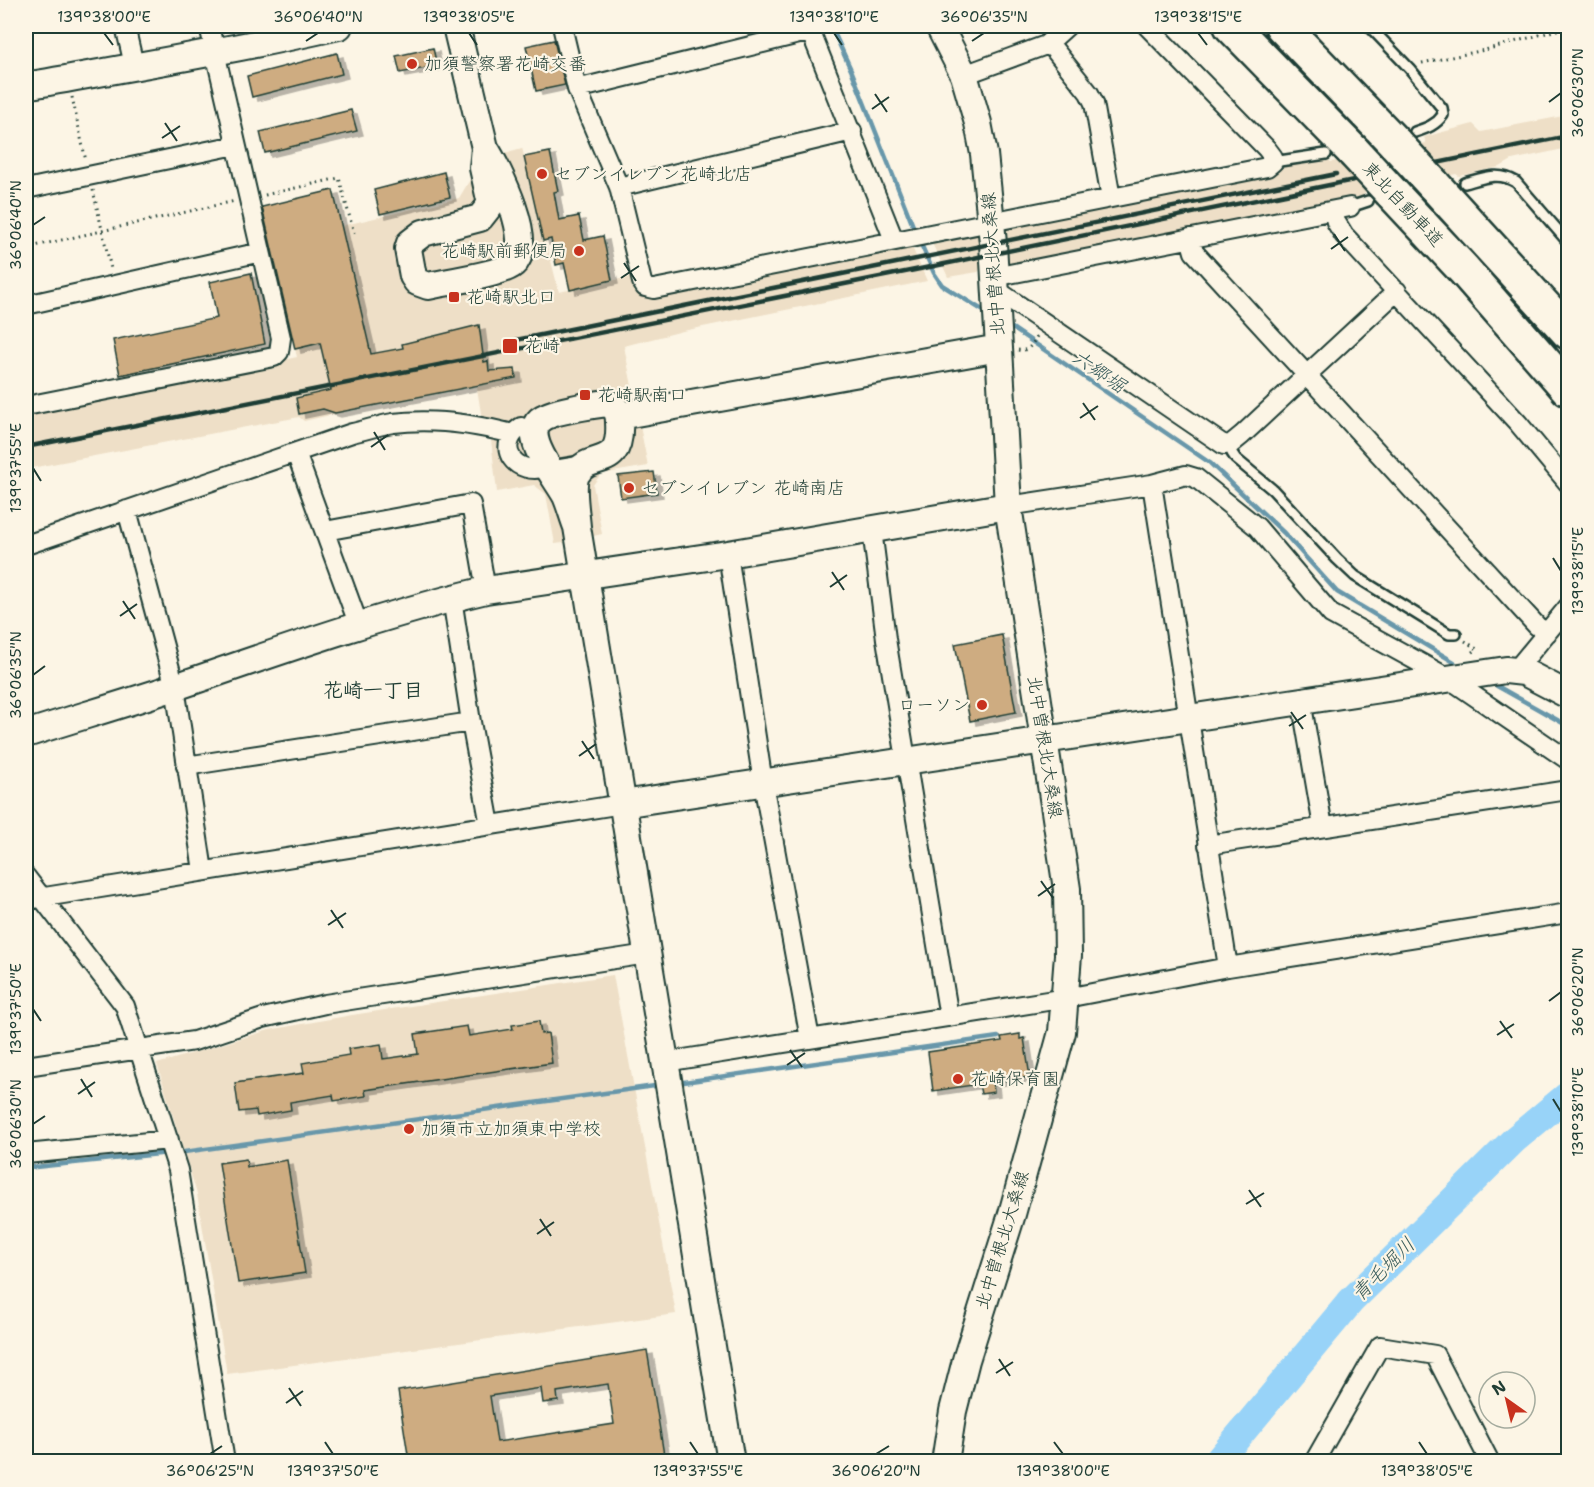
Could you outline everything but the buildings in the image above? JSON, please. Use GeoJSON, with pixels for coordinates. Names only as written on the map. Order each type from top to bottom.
{"type":"FeatureCollection","features":[{"type":"Feature","properties":{"kind":"highway","name":"東北自動車道"},"geometry":{"type":"LineString","coordinates":[[1231,26],[1380,197],[1471,278],[1569,389]]}},
{"type":"Feature","properties":{"kind":"highway","name":"東北自動車道"},"geometry":{"type":"LineString","coordinates":[[1282,26],[1406,138],[1449,184],[1569,332]]}},
{"type":"Feature","properties":{"kind":"street"},"geometry":{"type":"LineString","coordinates":[[125,26],[134,65]]}},
{"type":"Feature","properties":{"kind":"street"},"geometry":{"type":"LineString","coordinates":[[26,406],[274,357],[279,352],[281,338],[209,26]]}},
{"type":"Feature","properties":{"kind":"street"},"geometry":{"type":"LineString","coordinates":[[26,86],[215,52],[332,26]]}},
{"type":"Feature","properties":{"kind":"street"},"geometry":{"type":"LineString","coordinates":[[456,26],[485,148],[483,168],[491,204],[480,218],[423,233],[410,243],[408,249],[413,276],[422,285],[428,286],[496,271],[511,266],[518,257],[521,249],[516,219],[495,163],[485,148]]}},
{"type":"Feature","properties":{"kind":"street"},"geometry":{"type":"LineString","coordinates":[[562,26],[577,89],[619,187],[642,282],[648,289],[1267,167],[1273,162],[1273,157],[1267,148],[1147,26]]}},
{"type":"Feature","properties":{"kind":"street","name":"北中曽根北大桑線"},"geometry":{"type":"LineString","coordinates":[[939,26],[964,75],[984,154],[991,222],[1008,506],[1067,889],[1068,955],[1062,1032],[1012,1214],[966,1359],[953,1411],[945,1461]]}},
{"type":"Feature","properties":{"kind":"street"},"geometry":{"type":"LineString","coordinates":[[964,75],[1049,43],[1067,26]]}},
{"type":"Feature","properties":{"kind":"street"},"geometry":{"type":"LineString","coordinates":[[577,89],[803,33],[812,35],[900,239]]}},
{"type":"Feature","properties":{"kind":"street"},"geometry":{"type":"LineString","coordinates":[[1049,43],[1089,93],[1094,103],[1111,198]]}},
{"type":"Feature","properties":{"kind":"street"},"geometry":{"type":"LineString","coordinates":[[619,187],[852,131]]}},
{"type":"Feature","properties":{"kind":"street"},"geometry":{"type":"LineString","coordinates":[[26,189],[236,145]]}},
{"type":"Feature","properties":{"kind":"street"},"geometry":{"type":"LineString","coordinates":[[995,290],[1190,238],[1341,209]]}},
{"type":"Feature","properties":{"kind":"street"},"geometry":{"type":"LineString","coordinates":[[1341,209],[1336,222],[1344,235],[1518,423],[1569,483]]}},
{"type":"Feature","properties":{"kind":"street"},"geometry":{"type":"LineString","coordinates":[[1190,238],[1194,252],[1537,626],[1547,633]]}},
{"type":"Feature","properties":{"kind":"street"},"geometry":{"type":"LineString","coordinates":[[26,305],[261,252]]}},
{"type":"Feature","properties":{"kind":"street"},"geometry":{"type":"LineString","coordinates":[[995,290],[1224,445],[1231,444],[1397,291]]}},
{"type":"Feature","properties":{"kind":"street"},"geometry":{"type":"LineString","coordinates":[[619,416],[999,341]]}},
{"type":"Feature","properties":{"kind":"street"},"geometry":{"type":"LineString","coordinates":[[548,467],[529,470],[516,464],[509,450],[513,434],[527,424],[552,414],[608,403],[615,407],[619,416],[619,440],[615,449],[609,456],[581,469],[574,482],[577,527],[731,1461]]}},
{"type":"Feature","properties":{"kind":"street"},"geometry":{"type":"LineString","coordinates":[[540,420],[535,430],[537,444],[565,495],[577,527]]}},
{"type":"Feature","properties":{"kind":"street"},"geometry":{"type":"LineString","coordinates":[[26,545],[352,433],[393,423],[461,424],[513,434]]}},
{"type":"Feature","properties":{"kind":"street"},"geometry":{"type":"LineString","coordinates":[[296,453],[359,626]]}},
{"type":"Feature","properties":{"kind":"street"},"geometry":{"type":"LineString","coordinates":[[26,734],[359,626],[486,590],[728,554],[1152,484],[1186,475],[1196,478],[1257,527],[1331,614],[1448,678],[1569,760]]}},
{"type":"Feature","properties":{"kind":"street"},"geometry":{"type":"LineString","coordinates":[[1152,484],[1228,967]]}},
{"type":"Feature","properties":{"kind":"street"},"geometry":{"type":"LineString","coordinates":[[325,531],[471,504],[486,590]]}},
{"type":"Feature","properties":{"kind":"street"},"geometry":{"type":"LineString","coordinates":[[127,510],[175,687],[203,871]]}},
{"type":"Feature","properties":{"kind":"street"},"geometry":{"type":"LineString","coordinates":[[872,530],[886,639],[949,1017]]}},
{"type":"Feature","properties":{"kind":"street"},"geometry":{"type":"LineString","coordinates":[[728,554],[763,783],[810,1039]]}},
{"type":"Feature","properties":{"kind":"street"},"geometry":{"type":"LineString","coordinates":[[452,598],[490,825]]}},
{"type":"Feature","properties":{"kind":"street"},"geometry":{"type":"LineString","coordinates":[[1516,670],[1569,607]]}},
{"type":"Feature","properties":{"kind":"street"},"geometry":{"type":"LineString","coordinates":[[33,899],[622,804],[1448,678],[1516,670],[1569,695]]}},
{"type":"Feature","properties":{"kind":"street"},"geometry":{"type":"LineString","coordinates":[[1301,700],[1323,827]]}},
{"type":"Feature","properties":{"kind":"street"},"geometry":{"type":"LineString","coordinates":[[186,766],[471,722]]}},
{"type":"Feature","properties":{"kind":"street"},"geometry":{"type":"LineString","coordinates":[[1209,845],[1569,790]]}},
{"type":"Feature","properties":{"kind":"street"},"geometry":{"type":"LineString","coordinates":[[26,877],[33,899],[125,1006],[140,1050],[178,1170],[225,1461]]}},
{"type":"Feature","properties":{"kind":"street"},"geometry":{"type":"LineString","coordinates":[[665,1062],[1066,998],[1228,967],[1569,913]]}},
{"type":"Feature","properties":{"kind":"street"},"geometry":{"type":"LineString","coordinates":[[26,1066],[194,1041],[263,1018],[325,1004],[647,954]]}},
{"type":"Feature","properties":{"kind":"street"},"geometry":{"type":"LineString","coordinates":[[26,1154],[169,1140]]}},
{"type":"Feature","properties":{"kind":"street"},"geometry":{"type":"LineString","coordinates":[[1314,1461],[1380,1346],[1435,1355],[1490,1461]]}},
{"type":"Feature","properties":{"kind":"lane"},"geometry":{"type":"LineString","coordinates":[[1369,26],[1438,101],[1443,115],[1431,127],[1406,138]]}},
{"type":"Feature","properties":{"kind":"lane"},"geometry":{"type":"LineString","coordinates":[[1273,162],[1340,153]]}},
{"type":"Feature","properties":{"kind":"lane"},"geometry":{"type":"LineString","coordinates":[[1449,184],[1498,175],[1507,177],[1516,182],[1569,242]]}},
{"type":"Feature","properties":{"kind":"lane"},"geometry":{"type":"LineString","coordinates":[[1341,209],[1380,197]]}},
{"type":"Feature","properties":{"kind":"lane"},"geometry":{"type":"LineString","coordinates":[[1231,444],[1232,453],[1236,459],[1272,490],[1355,576],[1449,634],[1456,634]]}},
{"type":"Feature","properties":{"kind":"lane"},"geometry":{"type":"LineString","coordinates":[[548,467],[581,461],[593,463]]}},
{"type":"Feature","properties":{"kind":"path"},"geometry":{"type":"LineString","coordinates":[[1410,69],[1418,64],[1485,50],[1569,27]]}},
{"type":"Feature","properties":{"kind":"path"},"geometry":{"type":"LineString","coordinates":[[70,86],[88,168]]}},
{"type":"Feature","properties":{"kind":"path"},"geometry":{"type":"LineString","coordinates":[[260,196],[339,178],[354,233]]}},
{"type":"Feature","properties":{"kind":"path"},"geometry":{"type":"LineString","coordinates":[[91,183],[112,276]]}},
{"type":"Feature","properties":{"kind":"path"},"geometry":{"type":"LineString","coordinates":[[26,248],[237,201]]}},
{"type":"Feature","properties":{"kind":"path"},"geometry":{"type":"LineString","coordinates":[[1029,349],[1039,333]]}},
{"type":"Feature","properties":{"kind":"path"},"geometry":{"type":"LineString","coordinates":[[1456,634],[1477,649],[1467,658]]}},
{"type":"Feature","properties":{"kind":"shaded area"},"geometry":{"type":"Polygon","coordinates":[[[1568,115],[1568,148],[1512,160],[1500,167],[1459,176],[1456,174],[1365,193],[1362,196],[1315,203],[1008,268],[1005,264],[1003,226],[1274,173],[1285,166],[1325,157],[1331,162],[1426,143],[1424,137],[1473,124],[1481,132],[1568,115]]]}},
{"type":"Feature","properties":{"kind":"shaded area"},"geometry":{"type":"Polygon","coordinates":[[[522,148],[559,292],[634,276],[637,290],[642,296],[649,298],[911,245],[927,281],[683,331],[624,346],[648,466],[601,474],[593,485],[602,534],[563,543],[555,544],[546,494],[534,485],[497,492],[491,440],[485,438],[476,382],[304,421],[299,417],[26,469],[26,417],[297,357],[295,349],[366,332],[341,226],[459,198],[471,178],[468,163],[522,148]]]}},
{"type":"Feature","properties":{"kind":"shaded area"},"geometry":{"type":"Polygon","coordinates":[[[979,233],[982,267],[978,272],[948,277],[931,241],[979,233]]]}},
{"type":"Feature","properties":{"kind":"shaded area","name":"加須市立加須東中学校"},"geometry":{"type":"Polygon","coordinates":[[[613,975],[676,1314],[227,1374],[197,1194],[157,1064],[269,1030],[613,975]]]}},
{"type":"Feature","properties":{"kind":"waterway","name":"六郷堀"},"geometry":{"type":"LineString","coordinates":[[831,26],[852,72],[915,231]]}},
{"type":"Feature","properties":{"kind":"waterway","name":"六郷堀"},"geometry":{"type":"LineString","coordinates":[[920,242],[942,285],[987,313]]}},
{"type":"Feature","properties":{"kind":"waterway","name":"六郷堀"},"geometry":{"type":"LineString","coordinates":[[1008,325],[1210,463],[1284,533],[1337,592],[1454,662]]}},
{"type":"Feature","properties":{"kind":"waterway","name":"六郷堀"},"geometry":{"type":"LineString","coordinates":[[1497,686],[1568,726]]}},
{"type":"Feature","properties":{"kind":"waterway"},"geometry":{"type":"LineString","coordinates":[[677,1083],[998,1037]]}},
{"type":"Feature","properties":{"kind":"waterway"},"geometry":{"type":"LineString","coordinates":[[177,1153],[662,1085]]}},
{"type":"Feature","properties":{"kind":"waterway","name":"青毛堀川"},"geometry":{"type":"LineString","coordinates":[[1217,1462],[1351,1301],[1514,1140],[1568,1095]]}},
{"type":"Feature","properties":{"kind":"waterway"},"geometry":{"type":"LineString","coordinates":[[26,1168],[169,1153]]}},
{"type":"Feature","properties":{"kind":"railway"},"geometry":{"type":"LineString","coordinates":[[26,447],[915,270],[1568,136]]}},
{"type":"Feature","properties":{"kind":"railway"},"geometry":{"type":"LineString","coordinates":[[516,340],[1336,174]]}},
{"type":"Feature","properties":{"kind":"place","name":"加須警察署花崎交番"},"geometry":{"type":"Point","coordinates":[412,64]}},
{"type":"Feature","properties":{"kind":"place","name":"セブンイレブン花崎北店"},"geometry":{"type":"Point","coordinates":[542,174]}},
{"type":"Feature","properties":{"kind":"place","name":"花崎駅前郵便局"},"geometry":{"type":"Point","coordinates":[579,251]}},
{"type":"Feature","properties":{"kind":"place","name":"花崎駅北口"},"geometry":{"type":"Point","coordinates":[454,297]}},
{"type":"Feature","properties":{"kind":"place","name":"花崎"},"geometry":{"type":"Point","coordinates":[510,346]}},
{"type":"Feature","properties":{"kind":"place","name":"花崎駅南口"},"geometry":{"type":"Point","coordinates":[585,395]}},
{"type":"Feature","properties":{"kind":"place","name":"セブンイレブン 花崎南店"},"geometry":{"type":"Point","coordinates":[629,488]}},
{"type":"Feature","properties":{"kind":"place","name":"ローソン"},"geometry":{"type":"Point","coordinates":[982,705]}},
{"type":"Feature","properties":{"kind":"place","name":"花崎保育園"},"geometry":{"type":"Point","coordinates":[958,1079]}},
{"type":"Feature","properties":{"kind":"place","name":"加須市立加須東中学校"},"geometry":{"type":"Point","coordinates":[409,1129]}},
{"type":"Feature","properties":{"kind":"district","name":"花崎一丁目"},"geometry":{"type":"Point","coordinates":[373,690]}}]}
